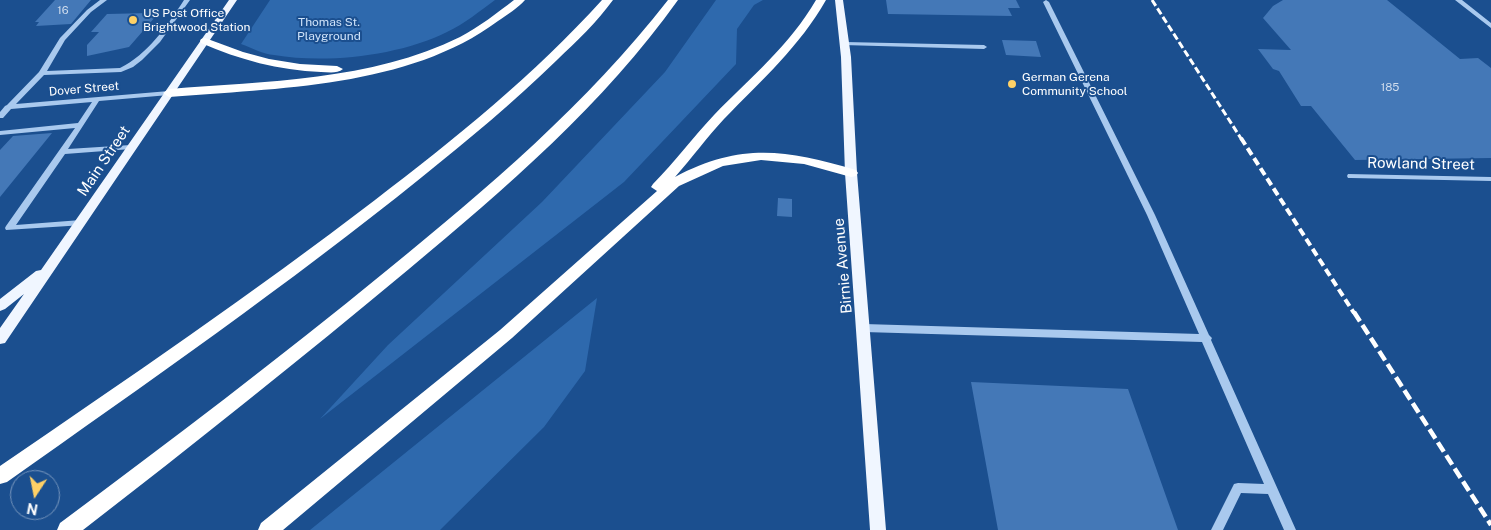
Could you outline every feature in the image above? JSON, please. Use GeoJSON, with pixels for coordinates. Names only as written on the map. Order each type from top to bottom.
{"type":"FeatureCollection","features":[{"type":"Feature","properties":{"kind":"highway"},"geometry":{"type":"LineString","coordinates":[[169,93],[282,84],[401,63],[451,45],[479,30],[520,0]]}},
{"type":"Feature","properties":{"kind":"highway"},"geometry":{"type":"LineString","coordinates":[[0,476],[282,278],[446,151],[556,56],[608,0]]}},
{"type":"Feature","properties":{"kind":"highway"},"geometry":{"type":"LineString","coordinates":[[67,530],[262,381],[466,212],[576,111],[622,63],[673,0]]}},
{"type":"Feature","properties":{"kind":"highway"},"geometry":{"type":"LineString","coordinates":[[554,293],[665,180],[716,119],[792,41],[810,19],[822,0]]}},
{"type":"Feature","properties":{"kind":"highway"},"geometry":{"type":"LineString","coordinates":[[205,41],[238,55],[276,66],[368,70]]}},
{"type":"Feature","properties":{"kind":"highway"},"geometry":{"type":"LineString","coordinates":[[268,530],[554,293],[655,199],[674,184],[705,167],[742,157],[771,155],[802,160],[851,173]]}},
{"type":"Feature","properties":{"kind":"main road","name":"Main Street"},"geometry":{"type":"LineString","coordinates":[[0,339],[233,0]]}},
{"type":"Feature","properties":{"kind":"main road","name":"Birnie Avenue"},"geometry":{"type":"LineString","coordinates":[[839,0],[845,44],[851,173],[878,530]]}},
{"type":"Feature","properties":{"kind":"main road"},"geometry":{"type":"LineString","coordinates":[[0,306],[50,266]]}},
{"type":"Feature","properties":{"kind":"street"},"geometry":{"type":"LineString","coordinates":[[0,116],[4,108],[42,73],[62,38],[89,11],[104,0]]}},
{"type":"Feature","properties":{"kind":"street"},"geometry":{"type":"LineString","coordinates":[[42,73],[121,70],[133,66],[147,54],[187,0]]}},
{"type":"Feature","properties":{"kind":"street"},"geometry":{"type":"LineString","coordinates":[[1458,0],[1491,26]]}},
{"type":"Feature","properties":{"kind":"street"},"geometry":{"type":"LineString","coordinates":[[1046,2],[1151,214],[1290,530]]}},
{"type":"Feature","properties":{"kind":"street"},"geometry":{"type":"LineString","coordinates":[[845,44],[984,47]]}},
{"type":"Feature","properties":{"kind":"street","name":"Dover Street"},"geometry":{"type":"LineString","coordinates":[[4,108],[169,93]]}},
{"type":"Feature","properties":{"kind":"street"},"geometry":{"type":"LineString","coordinates":[[9,228],[63,152],[97,99]]}},
{"type":"Feature","properties":{"kind":"street"},"geometry":{"type":"LineString","coordinates":[[0,133],[79,125]]}},
{"type":"Feature","properties":{"kind":"street"},"geometry":{"type":"LineString","coordinates":[[63,152],[131,147]]}},
{"type":"Feature","properties":{"kind":"street","name":"Rowland Street"},"geometry":{"type":"LineString","coordinates":[[1351,176],[1491,179]]}},
{"type":"Feature","properties":{"kind":"street"},"geometry":{"type":"LineString","coordinates":[[0,231],[9,228],[81,223]]}},
{"type":"Feature","properties":{"kind":"street"},"geometry":{"type":"LineString","coordinates":[[864,328],[1207,338]]}},
{"type":"Feature","properties":{"kind":"lane"},"geometry":{"type":"LineString","coordinates":[[1217,530],[1238,488],[1271,489]]}},
{"type":"Feature","properties":{"kind":"green space","name":"Thomas St. Playground"},"geometry":{"type":"Polygon","coordinates":[[[270,0],[495,0],[447,32],[407,47],[362,56],[316,59],[270,54],[241,44],[270,0]]]}},
{"type":"Feature","properties":{"kind":"green space"},"geometry":{"type":"Polygon","coordinates":[[[716,0],[763,0],[754,5],[737,29],[736,64],[624,182],[320,419],[388,345],[542,202],[665,72],[716,0]]]}},
{"type":"Feature","properties":{"kind":"green space"},"geometry":{"type":"Polygon","coordinates":[[[597,298],[585,371],[544,427],[440,530],[310,530],[597,298]]]}},
{"type":"Feature","properties":{"kind":"building"},"geometry":{"type":"Polygon","coordinates":[[[55,0],[91,0],[71,24],[36,26],[39,22],[35,22],[55,0]]]}},
{"type":"Feature","properties":{"kind":"building"},"geometry":{"type":"Polygon","coordinates":[[[886,0],[1016,0],[1020,8],[1008,8],[1012,16],[888,14],[886,0]]]}},
{"type":"Feature","properties":{"kind":"building"},"geometry":{"type":"Polygon","coordinates":[[[1283,0],[1387,0],[1460,59],[1478,58],[1491,68],[1491,158],[1355,160],[1311,106],[1301,106],[1279,71],[1273,69],[1258,49],[1291,50],[1263,18],[1273,6],[1283,0]]]}},
{"type":"Feature","properties":{"kind":"building"},"geometry":{"type":"Polygon","coordinates":[[[151,13],[156,16],[129,47],[87,56],[87,45],[99,32],[91,32],[107,14],[151,13]]]}},
{"type":"Feature","properties":{"kind":"building"},"geometry":{"type":"Polygon","coordinates":[[[1002,40],[1036,41],[1041,57],[1006,55],[1002,40]]]}},
{"type":"Feature","properties":{"kind":"building"},"geometry":{"type":"Polygon","coordinates":[[[52,133],[0,197],[0,150],[13,136],[52,133]]]}},
{"type":"Feature","properties":{"kind":"building"},"geometry":{"type":"Polygon","coordinates":[[[778,198],[792,199],[792,217],[777,216],[778,198]]]}},
{"type":"Feature","properties":{"kind":"building"},"geometry":{"type":"Polygon","coordinates":[[[971,382],[1128,389],[1178,530],[998,530],[971,382]]]}},
{"type":"Feature","properties":{"kind":"railway"},"geometry":{"type":"LineString","coordinates":[[1152,0],[1242,140]]}},
{"type":"Feature","properties":{"kind":"railway"},"geometry":{"type":"LineString","coordinates":[[1241,138],[1354,313]]}},
{"type":"Feature","properties":{"kind":"railway"},"geometry":{"type":"LineString","coordinates":[[1354,312],[1491,525]]}},
{"type":"Feature","properties":{"kind":"place","name":"US Post Office Brightwood Station"},"geometry":{"type":"Point","coordinates":[133,20]}},
{"type":"Feature","properties":{"kind":"place","name":"German Gerena Community School"},"geometry":{"type":"Point","coordinates":[1012,84]}}]}
